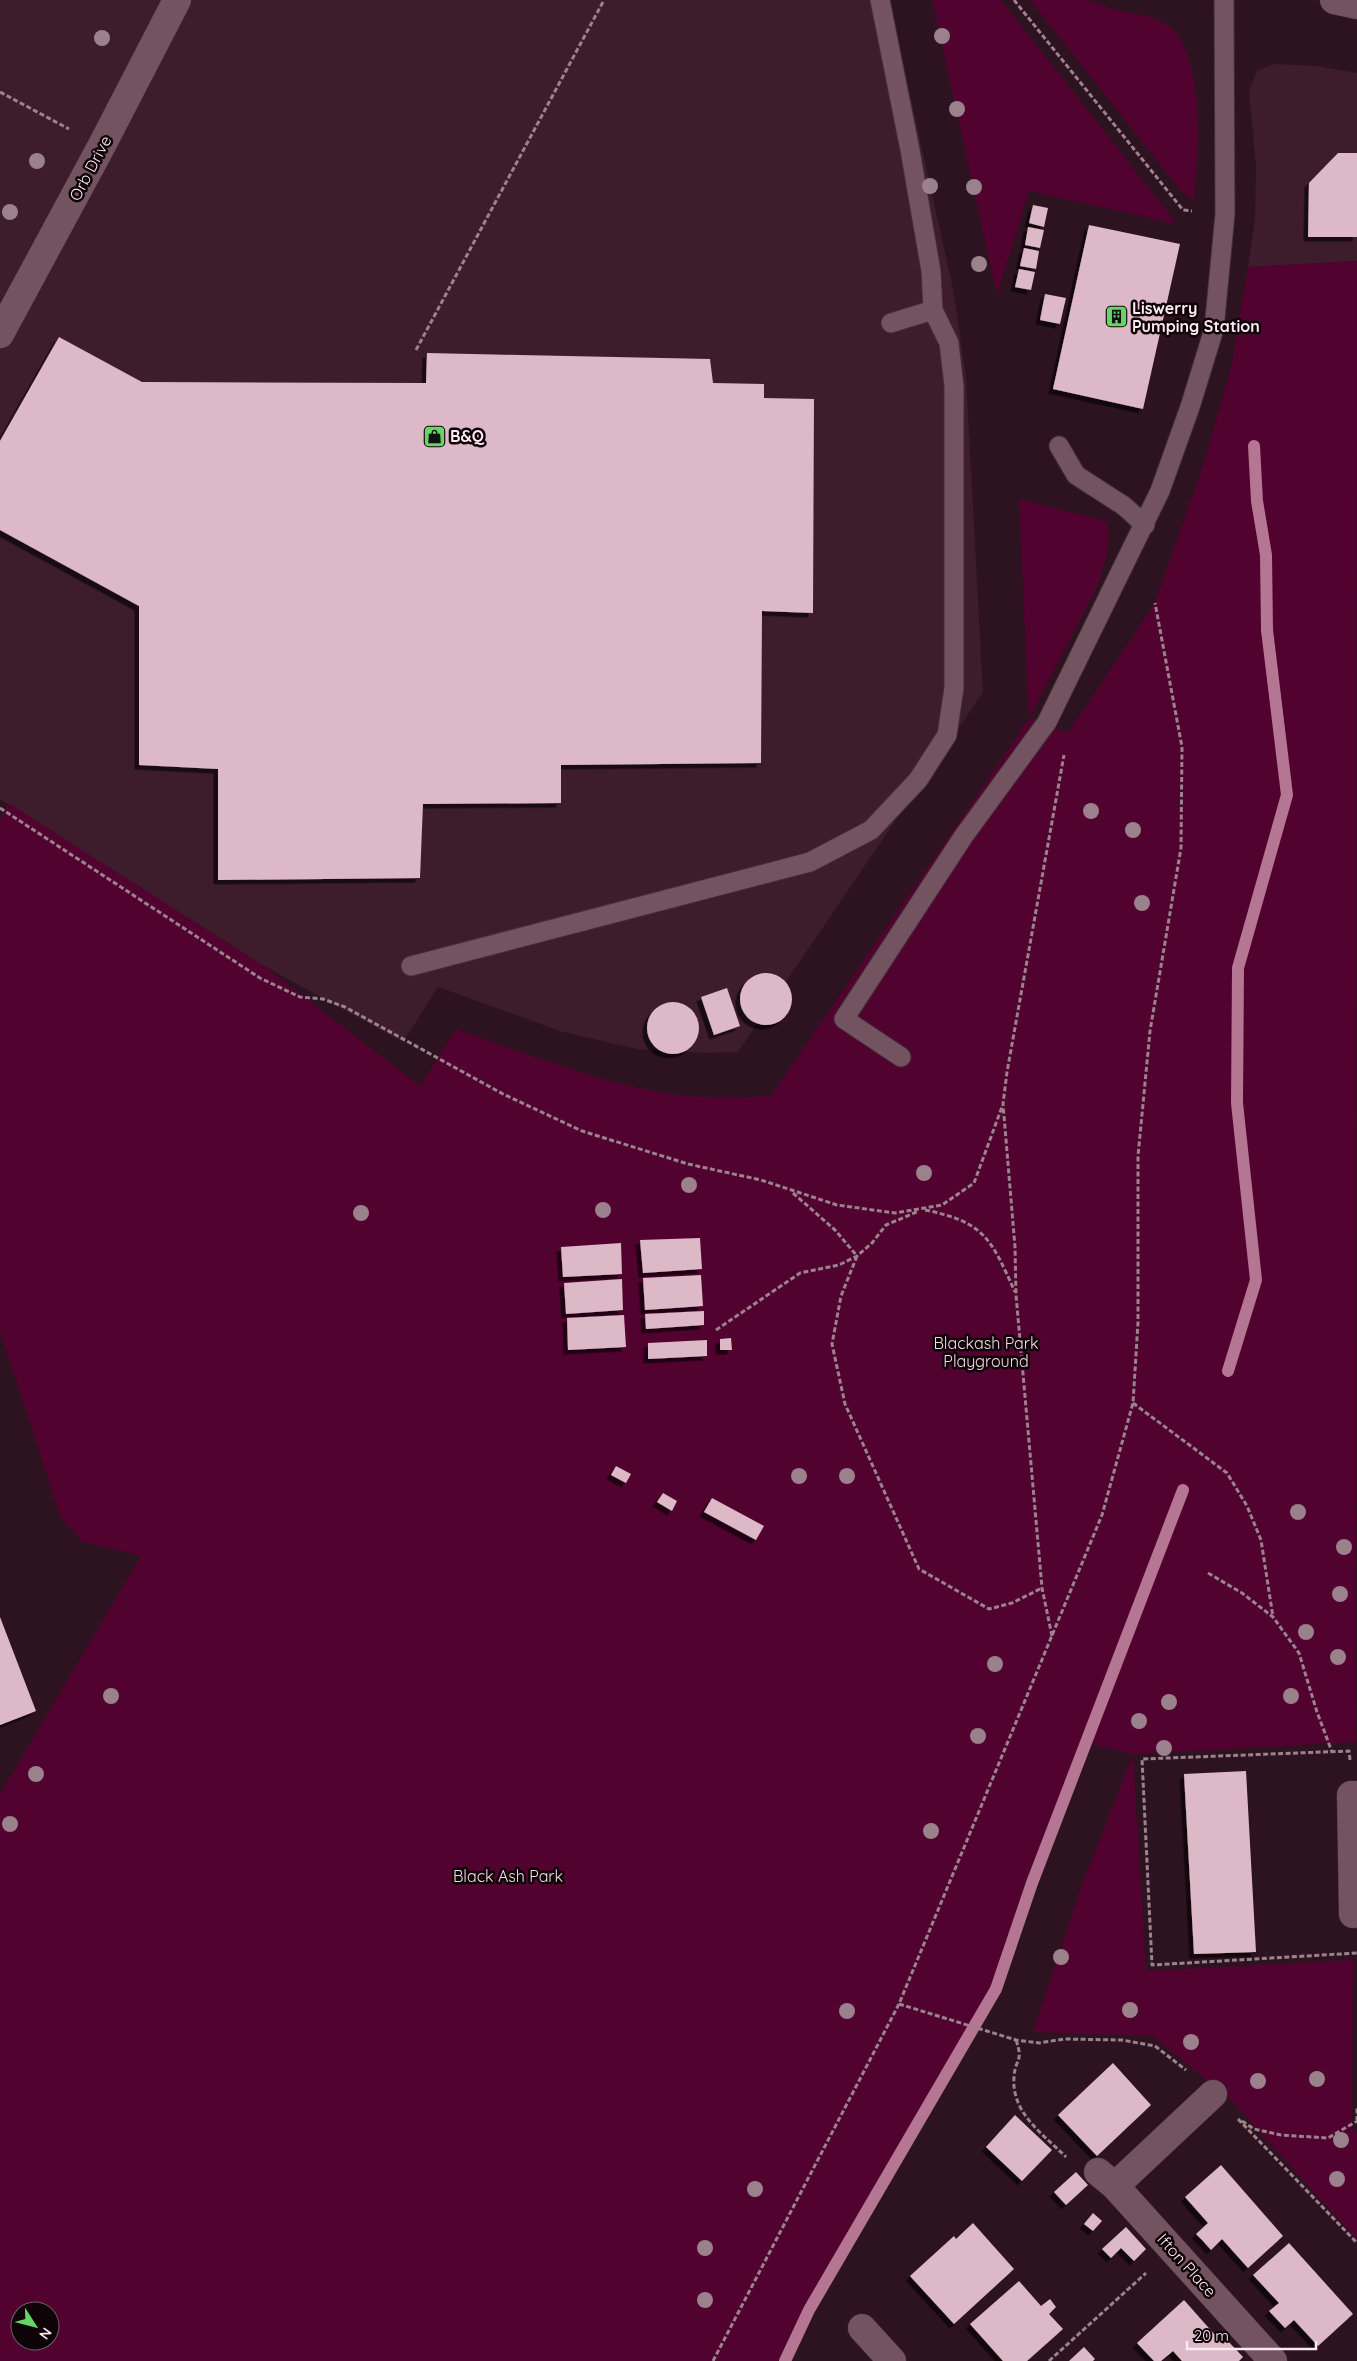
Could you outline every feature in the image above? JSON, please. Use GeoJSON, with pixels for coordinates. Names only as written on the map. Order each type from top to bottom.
{"type":"FeatureCollection","features":[{"type":"Feature","properties":{"kind":"street","name":"Orb Drive"},"geometry":{"type":"LineString","coordinates":[[0,334],[101,147],[177,0]]}},
{"type":"Feature","properties":{"kind":"street"},"geometry":{"type":"LineString","coordinates":[[1334,0],[1357,5]]}},
{"type":"Feature","properties":{"kind":"street"},"geometry":{"type":"LineString","coordinates":[[1353,1914],[1354,1795]]}},
{"type":"Feature","properties":{"kind":"street"},"geometry":{"type":"LineString","coordinates":[[1106,2179],[1213,2094]]}},
{"type":"Feature","properties":{"kind":"street","name":"Ifton Place"},"geometry":{"type":"LineString","coordinates":[[1106,2179],[1273,2361]]}},
{"type":"Feature","properties":{"kind":"street"},"geometry":{"type":"LineString","coordinates":[[862,2328],[892,2361]]}},
{"type":"Feature","properties":{"kind":"lane"},"geometry":{"type":"LineString","coordinates":[[411,966],[810,862],[871,830],[918,780],[947,735],[954,688],[954,386],[948,343],[933,310],[930,271],[910,150],[880,0]]}},
{"type":"Feature","properties":{"kind":"lane"},"geometry":{"type":"LineString","coordinates":[[901,1056],[844,1019],[963,837],[1047,722],[1145,525],[1160,491],[1190,408],[1214,329],[1226,214],[1224,0]]}},
{"type":"Feature","properties":{"kind":"lane"},"geometry":{"type":"LineString","coordinates":[[891,323],[933,310]]}},
{"type":"Feature","properties":{"kind":"lane"},"geometry":{"type":"LineString","coordinates":[[1059,446],[1076,475],[1124,506],[1145,525]]}},
{"type":"Feature","properties":{"kind":"path"},"geometry":{"type":"LineString","coordinates":[[416,350],[604,0]]}},
{"type":"Feature","properties":{"kind":"path"},"geometry":{"type":"LineString","coordinates":[[1014,0],[1183,210],[1226,214]]}},
{"type":"Feature","properties":{"kind":"path"},"geometry":{"type":"LineString","coordinates":[[0,92],[72,132]]}},
{"type":"Feature","properties":{"kind":"path"},"geometry":{"type":"LineString","coordinates":[[713,2361],[899,2004],[1102,1515],[1133,1404],[1138,1322],[1138,1156],[1150,1031],[1181,848],[1182,747],[1155,603]]}},
{"type":"Feature","properties":{"kind":"path"},"geometry":{"type":"LineString","coordinates":[[1052,1637],[1042,1588],[1016,1295],[1015,1247],[1003,1104],[1007,1072],[1065,752]]}},
{"type":"Feature","properties":{"kind":"path"},"geometry":{"type":"LineString","coordinates":[[0,808],[260,978],[279,988],[300,997],[323,999],[345,1007],[503,1094],[582,1131],[688,1164],[761,1180],[837,1205],[895,1213],[922,1209],[942,1205],[974,1183],[1003,1104]]}},
{"type":"Feature","properties":{"kind":"path"},"geometry":{"type":"LineString","coordinates":[[791,1190],[835,1230],[857,1256]]}},
{"type":"Feature","properties":{"kind":"path"},"geometry":{"type":"LineString","coordinates":[[716,1330],[800,1273],[839,1266],[857,1256],[872,1243],[886,1225],[922,1209],[952,1215],[968,1223],[985,1236],[998,1254],[1016,1295]]}},
{"type":"Feature","properties":{"kind":"path"},"geometry":{"type":"LineString","coordinates":[[857,1256],[841,1296],[832,1344],[845,1404],[919,1569],[988,1609],[1012,1603],[1042,1588]]}},
{"type":"Feature","properties":{"kind":"path"},"geometry":{"type":"LineString","coordinates":[[1133,1404],[1227,1473],[1247,1506],[1260,1540],[1274,1617]]}},
{"type":"Feature","properties":{"kind":"path"},"geometry":{"type":"LineString","coordinates":[[1208,1573],[1242,1593],[1274,1617],[1299,1653],[1317,1712],[1332,1752]]}},
{"type":"Feature","properties":{"kind":"path"},"geometry":{"type":"LineString","coordinates":[[1354,1795],[1349,1751],[1142,1759],[1152,1965],[1357,1953]]}},
{"type":"Feature","properties":{"kind":"path"},"geometry":{"type":"LineString","coordinates":[[899,2004],[1016,2040],[1039,2042],[1064,2039],[1122,2040],[1155,2046],[1181,2065],[1238,2118],[1357,2243]]}},
{"type":"Feature","properties":{"kind":"path"},"geometry":{"type":"LineString","coordinates":[[1016,2040],[1021,2054],[1014,2075],[1014,2094],[1021,2113],[1080,2171],[1106,2179]]}},
{"type":"Feature","properties":{"kind":"path"},"geometry":{"type":"LineString","coordinates":[[1238,2118],[1254,2129],[1282,2135],[1328,2138],[1357,2122],[1357,2108]]}},
{"type":"Feature","properties":{"kind":"path"},"geometry":{"type":"LineString","coordinates":[[1049,2361],[1172,2249]]}},
{"type":"Feature","properties":{"kind":"shaded area"},"geometry":{"type":"Polygon","coordinates":[[[0,0],[889,0],[953,289],[966,377],[983,692],[738,1052],[706,1053],[637,1049],[563,1032],[438,987],[403,1042],[264,966],[0,799],[0,0]]]}},
{"type":"Feature","properties":{"kind":"shaded area"},"geometry":{"type":"Polygon","coordinates":[[[1273,64],[1316,66],[1357,73],[1357,261],[1248,267],[1255,219],[1256,166],[1249,91],[1257,71],[1273,64]]]}},
{"type":"Feature","properties":{"kind":"green space"},"geometry":{"type":"Polygon","coordinates":[[[932,0],[1001,0],[1177,224],[1029,191],[997,295],[932,0]]]}},
{"type":"Feature","properties":{"kind":"green space"},"geometry":{"type":"Polygon","coordinates":[[[1030,0],[1087,0],[1116,10],[1154,18],[1173,30],[1184,45],[1191,65],[1195,87],[1198,136],[1194,200],[1182,192],[1030,0]]]}},
{"type":"Feature","properties":{"kind":"green space","name":"Black Ash Park"},"geometry":{"type":"Polygon","coordinates":[[[1357,261],[1356,1742],[1133,1754],[1086,1743],[1032,1883],[996,1989],[809,2310],[785,2361],[0,2361],[0,1794],[141,1556],[83,1542],[60,1516],[0,1331],[0,821],[8,803],[264,966],[420,1086],[456,1029],[559,1065],[637,1088],[704,1097],[771,1096],[1029,719],[1019,499],[1106,521],[1109,536],[1106,558],[1099,583],[1029,718],[1068,733],[1155,603],[1203,465],[1231,368],[1248,267],[1357,261]]]}},
{"type":"Feature","properties":{"kind":"green space"},"geometry":{"type":"Polygon","coordinates":[[[1133,1754],[1146,1971],[1353,1960],[1352,2131],[1357,2131],[1357,2240],[1233,2102],[1153,2036],[1033,2032],[1079,1893],[1133,1754]]]}},
{"type":"Feature","properties":{"kind":"building"},"geometry":{"type":"Polygon","coordinates":[[[1338,153],[1357,153],[1357,237],[1308,237],[1309,183],[1338,153]]]}},
{"type":"Feature","properties":{"kind":"building"},"geometry":{"type":"Polygon","coordinates":[[[1033,205],[1048,208],[1044,227],[1029,223],[1033,205]]]}},
{"type":"Feature","properties":{"kind":"building","name":"Liswerry Pumping Station"},"geometry":{"type":"Polygon","coordinates":[[[1089,225],[1180,244],[1143,409],[1053,389],[1089,225]]]}},
{"type":"Feature","properties":{"kind":"building"},"geometry":{"type":"Polygon","coordinates":[[[1028,227],[1044,230],[1040,248],[1025,245],[1028,227]]]}},
{"type":"Feature","properties":{"kind":"building"},"geometry":{"type":"Polygon","coordinates":[[[1024,248],[1039,251],[1036,269],[1020,266],[1024,248]]]}},
{"type":"Feature","properties":{"kind":"building"},"geometry":{"type":"Polygon","coordinates":[[[1019,269],[1035,272],[1031,290],[1015,287],[1019,269]]]}},
{"type":"Feature","properties":{"kind":"building"},"geometry":{"type":"Polygon","coordinates":[[[1045,294],[1066,298],[1060,324],[1040,320],[1045,294]]]}},
{"type":"Feature","properties":{"kind":"building"},"geometry":{"type":"Polygon","coordinates":[[[59,337],[142,382],[426,383],[427,353],[710,359],[713,383],[764,384],[764,398],[814,399],[813,613],[762,611],[761,763],[561,765],[561,803],[423,804],[420,878],[218,880],[218,769],[139,765],[139,606],[0,530],[0,441],[59,337]]]}},
{"type":"Feature","properties":{"kind":"building"},"geometry":{"type":"Polygon","coordinates":[[[761,973],[771,973],[785,980],[792,994],[792,1004],[785,1018],[771,1025],[761,1025],[751,1021],[744,1014],[740,1004],[740,994],[744,984],[751,977],[761,973]]]}},
{"type":"Feature","properties":{"kind":"building"},"geometry":{"type":"Polygon","coordinates":[[[727,988],[740,1026],[714,1035],[701,997],[727,988]]]}},
{"type":"Feature","properties":{"kind":"building"},"geometry":{"type":"Polygon","coordinates":[[[668,1002],[678,1002],[692,1009],[699,1023],[699,1033],[692,1047],[678,1054],[668,1054],[658,1050],[651,1043],[647,1033],[647,1023],[651,1013],[658,1006],[668,1002]]]}},
{"type":"Feature","properties":{"kind":"building"},"geometry":{"type":"Polygon","coordinates":[[[700,1238],[702,1269],[643,1273],[640,1240],[700,1238]]]}},
{"type":"Feature","properties":{"kind":"building"},"geometry":{"type":"Polygon","coordinates":[[[621,1243],[622,1274],[563,1277],[561,1247],[621,1243]]]}},
{"type":"Feature","properties":{"kind":"building"},"geometry":{"type":"Polygon","coordinates":[[[701,1275],[703,1306],[645,1310],[643,1278],[701,1275]]]}},
{"type":"Feature","properties":{"kind":"building"},"geometry":{"type":"Polygon","coordinates":[[[622,1279],[623,1310],[566,1314],[564,1283],[622,1279]]]}},
{"type":"Feature","properties":{"kind":"building"},"geometry":{"type":"Polygon","coordinates":[[[704,1311],[704,1325],[646,1329],[645,1314],[704,1311]]]}},
{"type":"Feature","properties":{"kind":"building"},"geometry":{"type":"Polygon","coordinates":[[[624,1315],[626,1347],[568,1350],[567,1318],[624,1315]]]}},
{"type":"Feature","properties":{"kind":"building"},"geometry":{"type":"Polygon","coordinates":[[[731,1338],[732,1350],[720,1350],[720,1339],[731,1338]]]}},
{"type":"Feature","properties":{"kind":"building"},"geometry":{"type":"Polygon","coordinates":[[[707,1340],[707,1356],[648,1359],[648,1343],[707,1340]]]}},
{"type":"Feature","properties":{"kind":"building"},"geometry":{"type":"Polygon","coordinates":[[[616,1466],[631,1474],[626,1483],[611,1475],[616,1466]]]}},
{"type":"Feature","properties":{"kind":"building"},"geometry":{"type":"Polygon","coordinates":[[[663,1493],[677,1501],[672,1511],[657,1502],[663,1493]]]}},
{"type":"Feature","properties":{"kind":"building"},"geometry":{"type":"Polygon","coordinates":[[[712,1498],[764,1526],[756,1540],[704,1512],[712,1498]]]}},
{"type":"Feature","properties":{"kind":"building"},"geometry":{"type":"Polygon","coordinates":[[[0,1617],[36,1711],[0,1725],[0,1617]]]}},
{"type":"Feature","properties":{"kind":"building"},"geometry":{"type":"Polygon","coordinates":[[[1246,1771],[1256,1952],[1194,1954],[1184,1774],[1246,1771]]]}},
{"type":"Feature","properties":{"kind":"building"},"geometry":{"type":"Polygon","coordinates":[[[1113,2063],[1151,2105],[1097,2156],[1058,2115],[1113,2063]]]}},
{"type":"Feature","properties":{"kind":"building"},"geometry":{"type":"Polygon","coordinates":[[[1015,2115],[1052,2150],[1022,2181],[986,2147],[1015,2115]]]}},
{"type":"Feature","properties":{"kind":"building"},"geometry":{"type":"Polygon","coordinates":[[[1221,2165],[1283,2236],[1248,2268],[1222,2239],[1211,2250],[1196,2234],[1208,2223],[1185,2197],[1221,2165]]]}},
{"type":"Feature","properties":{"kind":"building"},"geometry":{"type":"Polygon","coordinates":[[[1076,2172],[1088,2185],[1066,2205],[1054,2192],[1076,2172]]]}},
{"type":"Feature","properties":{"kind":"building"},"geometry":{"type":"Polygon","coordinates":[[[1093,2213],[1102,2221],[1093,2231],[1084,2224],[1093,2213]]]}},
{"type":"Feature","properties":{"kind":"building"},"geometry":{"type":"Polygon","coordinates":[[[973,2223],[1014,2269],[954,2324],[910,2276],[954,2236],[956,2239],[973,2223]]]}},
{"type":"Feature","properties":{"kind":"building"},"geometry":{"type":"Polygon","coordinates":[[[1126,2227],[1146,2249],[1134,2261],[1121,2248],[1111,2258],[1102,2249],[1126,2227]]]}},
{"type":"Feature","properties":{"kind":"building"},"geometry":{"type":"Polygon","coordinates":[[[1289,2243],[1353,2314],[1318,2346],[1294,2320],[1285,2328],[1269,2311],[1279,2303],[1253,2275],[1289,2243]]]}},
{"type":"Feature","properties":{"kind":"building"},"geometry":{"type":"Polygon","coordinates":[[[1019,2281],[1041,2306],[1050,2299],[1056,2307],[1049,2314],[1063,2329],[1027,2361],[1003,2361],[970,2324],[1019,2281]]]}},
{"type":"Feature","properties":{"kind":"building"},"geometry":{"type":"Polygon","coordinates":[[[1184,2300],[1223,2344],[1227,2340],[1243,2357],[1239,2361],[1182,2361],[1173,2351],[1161,2361],[1154,2361],[1137,2343],[1184,2300]]]}},
{"type":"Feature","properties":{"kind":"building"},"geometry":{"type":"Polygon","coordinates":[[[1084,2347],[1095,2359],[1093,2361],[1069,2361],[1084,2347]]]}},
{"type":"Feature","properties":{"kind":"waterway"},"geometry":{"type":"LineString","coordinates":[[1228,1371],[1256,1280],[1237,1103],[1238,968],[1287,795],[1267,630],[1266,555],[1257,501],[1254,446]]}},
{"type":"Feature","properties":{"kind":"waterway"},"geometry":{"type":"LineString","coordinates":[[785,2361],[809,2310],[996,1989],[1032,1883],[1183,1490]]}},
{"type":"Feature","properties":{"kind":"place","name":"Liswerry Pumping Station"},"geometry":{"type":"Point","coordinates":[1116,317]}},
{"type":"Feature","properties":{"kind":"place","name":"B&Q"},"geometry":{"type":"Point","coordinates":[434,436]}},
{"type":"Feature","properties":{"kind":"park label","name":"Blackash Park Playground"},"geometry":{"type":"Point","coordinates":[986,1352]}}]}
